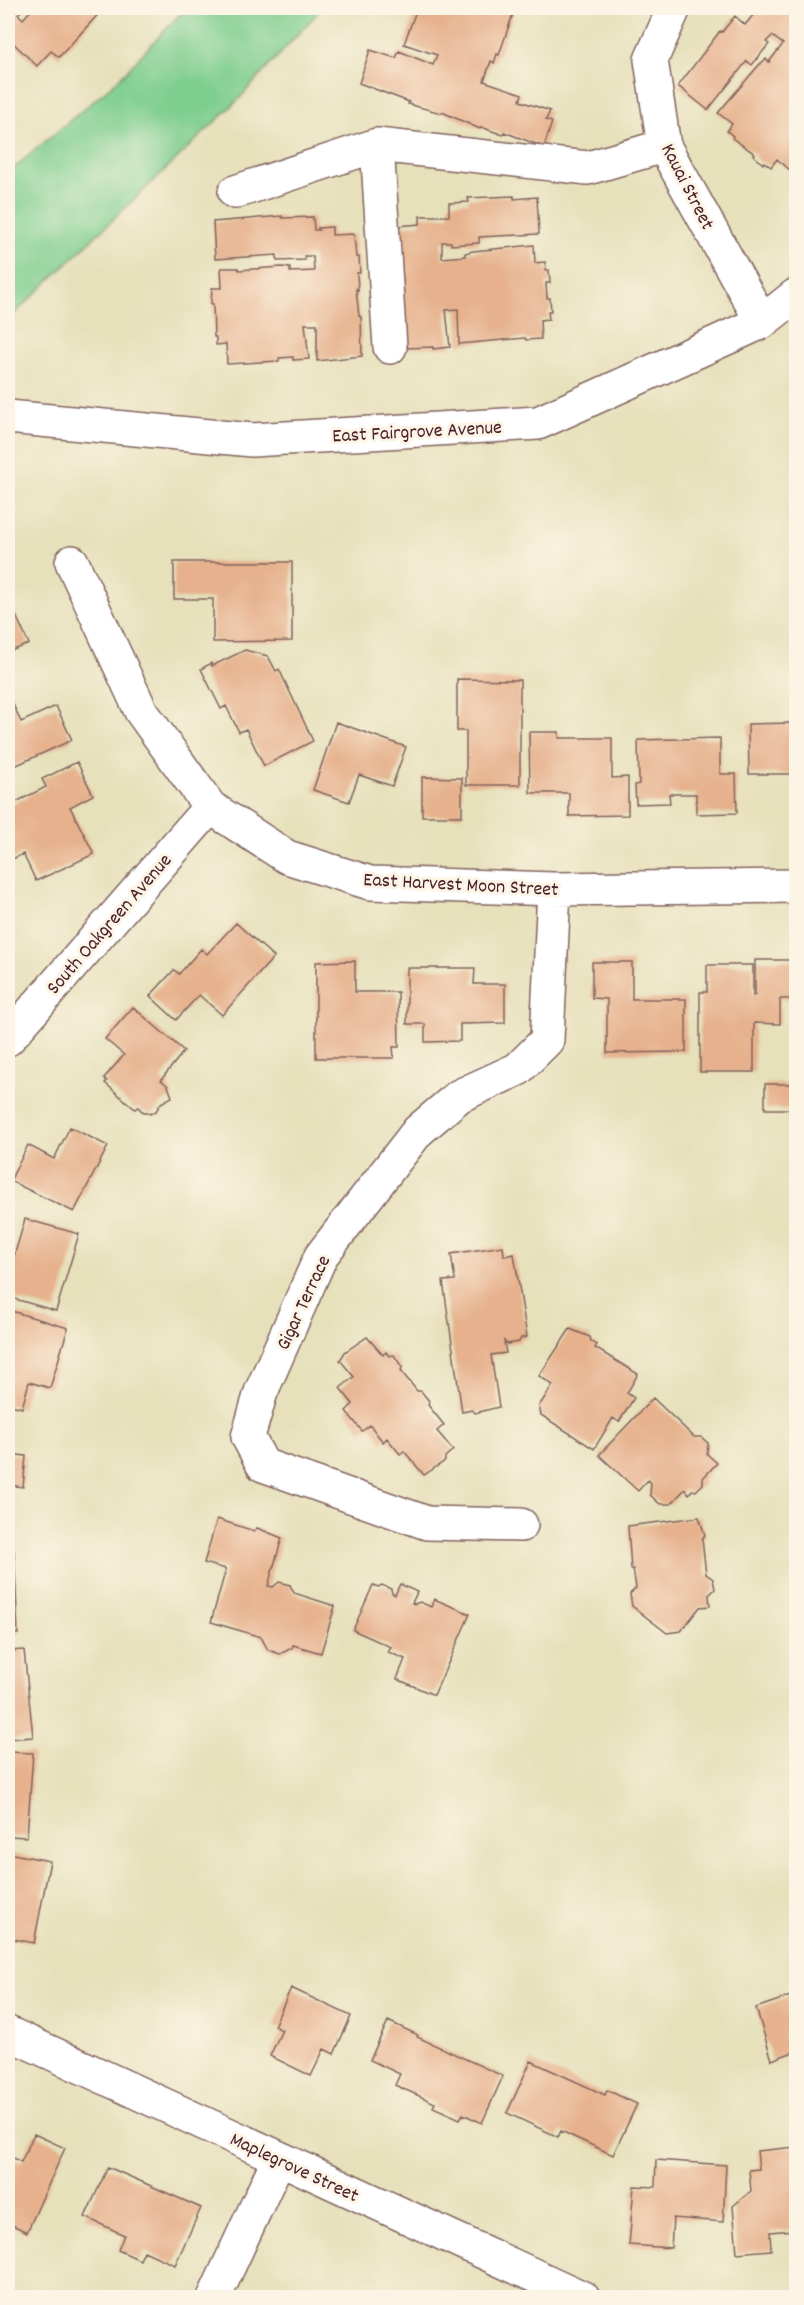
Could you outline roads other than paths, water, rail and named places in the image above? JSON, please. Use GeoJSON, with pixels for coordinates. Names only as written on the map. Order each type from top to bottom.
{"type":"FeatureCollection","features":[{"type":"Feature","properties":{"kind":"street","name":"Kauai Street"},"geometry":{"type":"LineString","coordinates":[[674,8],[651,60],[664,146],[762,322]]}},
{"type":"Feature","properties":{"kind":"street"},"geometry":{"type":"LineString","coordinates":[[235,192],[377,145],[588,168],[664,146]]}},
{"type":"Feature","properties":{"kind":"street"},"geometry":{"type":"LineString","coordinates":[[377,145],[390,347]]}},
{"type":"Feature","properties":{"kind":"street","name":"East Fairgrove Avenue"},"geometry":{"type":"LineString","coordinates":[[8,417],[252,440],[538,423],[762,322],[796,295]]}},
{"type":"Feature","properties":{"kind":"street","name":"East Harvest Moon Street"},"geometry":{"type":"LineString","coordinates":[[72,562],[141,711],[210,807],[287,857],[370,883],[554,889],[796,885]]}},
{"type":"Feature","properties":{"kind":"street","name":"South Oakgreen Avenue"},"geometry":{"type":"LineString","coordinates":[[8,1040],[210,807]]}},
{"type":"Feature","properties":{"kind":"street","name":"Gigar Terrace"},"geometry":{"type":"LineString","coordinates":[[521,1526],[427,1523],[263,1465],[248,1437],[261,1392],[321,1256],[418,1131],[459,1096],[519,1069],[546,1040],[554,889]]}},
{"type":"Feature","properties":{"kind":"street","name":"Maplegrove Street"},"geometry":{"type":"LineString","coordinates":[[8,2033],[584,2298]]}},
{"type":"Feature","properties":{"kind":"street"},"geometry":{"type":"LineString","coordinates":[[214,2298],[279,2158]]}}]}
